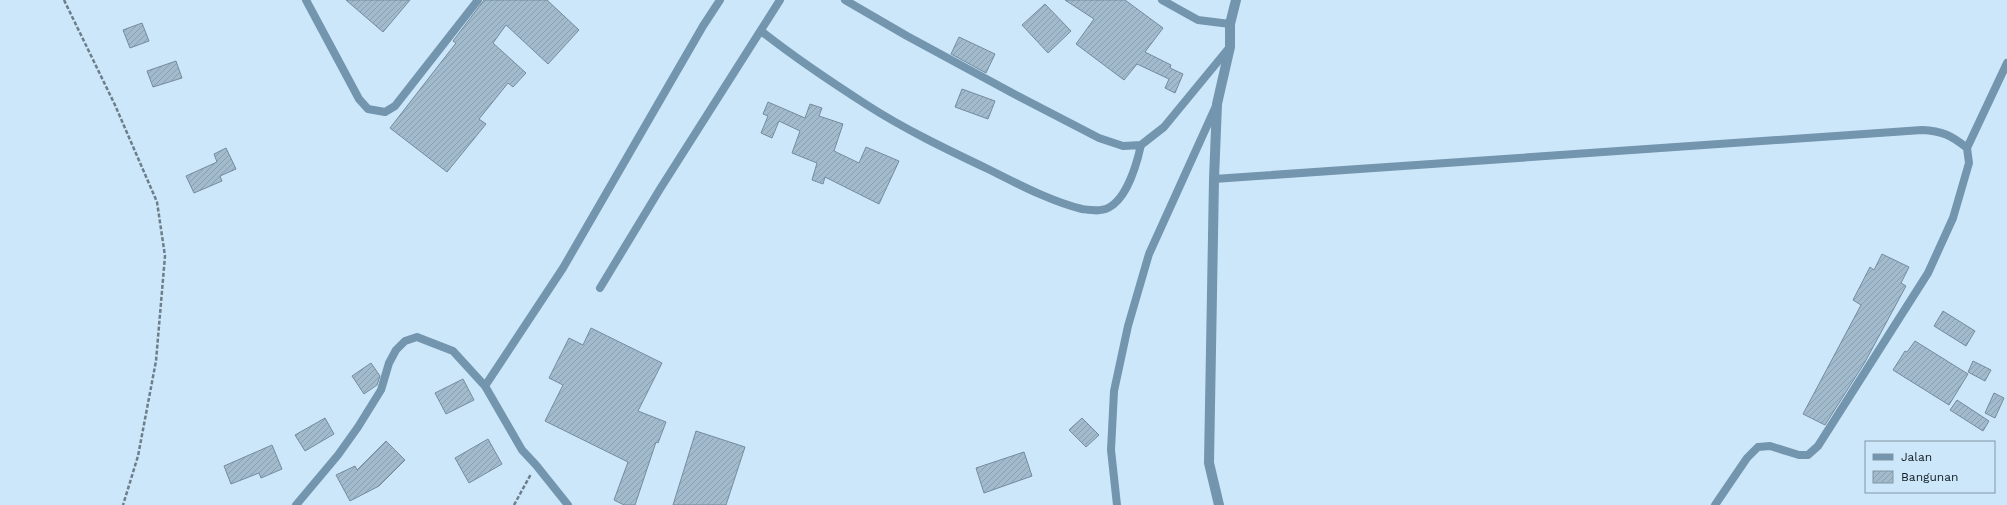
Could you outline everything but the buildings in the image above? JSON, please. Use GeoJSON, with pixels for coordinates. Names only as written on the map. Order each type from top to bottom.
{"type":"FeatureCollection","features":[{"type":"Feature","properties":{"kind":"street"},"geometry":{"type":"LineString","coordinates":[[1219,505],[1209,463],[1214,179],[1217,104],[1230,47],[1230,24],[1236,0]]}},
{"type":"Feature","properties":{"kind":"lane"},"geometry":{"type":"LineString","coordinates":[[306,0],[359,99],[368,109],[385,112],[395,106],[478,0]]}},
{"type":"Feature","properties":{"kind":"lane"},"geometry":{"type":"LineString","coordinates":[[485,386],[563,268],[703,26],[720,0]]}},
{"type":"Feature","properties":{"kind":"lane"},"geometry":{"type":"LineString","coordinates":[[600,288],[660,189],[780,0]]}},
{"type":"Feature","properties":{"kind":"lane"},"geometry":{"type":"LineString","coordinates":[[845,0],[907,36],[1100,138],[1123,146],[1141,145],[1164,127],[1230,47]]}},
{"type":"Feature","properties":{"kind":"lane"},"geometry":{"type":"LineString","coordinates":[[1162,0],[1198,20],[1230,24]]}},
{"type":"Feature","properties":{"kind":"lane"},"geometry":{"type":"LineString","coordinates":[[761,31],[861,101],[904,126],[1015,182],[1080,208],[1097,211],[1109,208],[1120,197],[1137,161],[1141,145]]}},
{"type":"Feature","properties":{"kind":"lane"},"geometry":{"type":"LineString","coordinates":[[1715,505],[1747,458],[1758,448],[1770,446],[1799,455],[1808,456],[1818,446],[1928,273],[1953,218],[1968,163],[1968,148],[2007,63]]}},
{"type":"Feature","properties":{"kind":"lane"},"geometry":{"type":"LineString","coordinates":[[1117,505],[1111,450],[1114,391],[1128,326],[1149,254],[1217,104]]}},
{"type":"Feature","properties":{"kind":"lane"},"geometry":{"type":"LineString","coordinates":[[1214,179],[1922,130],[1941,131],[1956,139],[1968,148]]}},
{"type":"Feature","properties":{"kind":"lane"},"geometry":{"type":"LineString","coordinates":[[296,505],[338,455],[358,427],[381,390],[389,363],[396,350],[405,341],[417,337],[453,351],[485,386],[522,450],[568,505]]}},
{"type":"Feature","properties":{"kind":"path"},"geometry":{"type":"LineString","coordinates":[[64,0],[115,105],[156,202],[165,256],[156,361],[138,456],[123,505]]}},
{"type":"Feature","properties":{"kind":"path"},"geometry":{"type":"LineString","coordinates":[[514,505],[536,465]]}}]}
